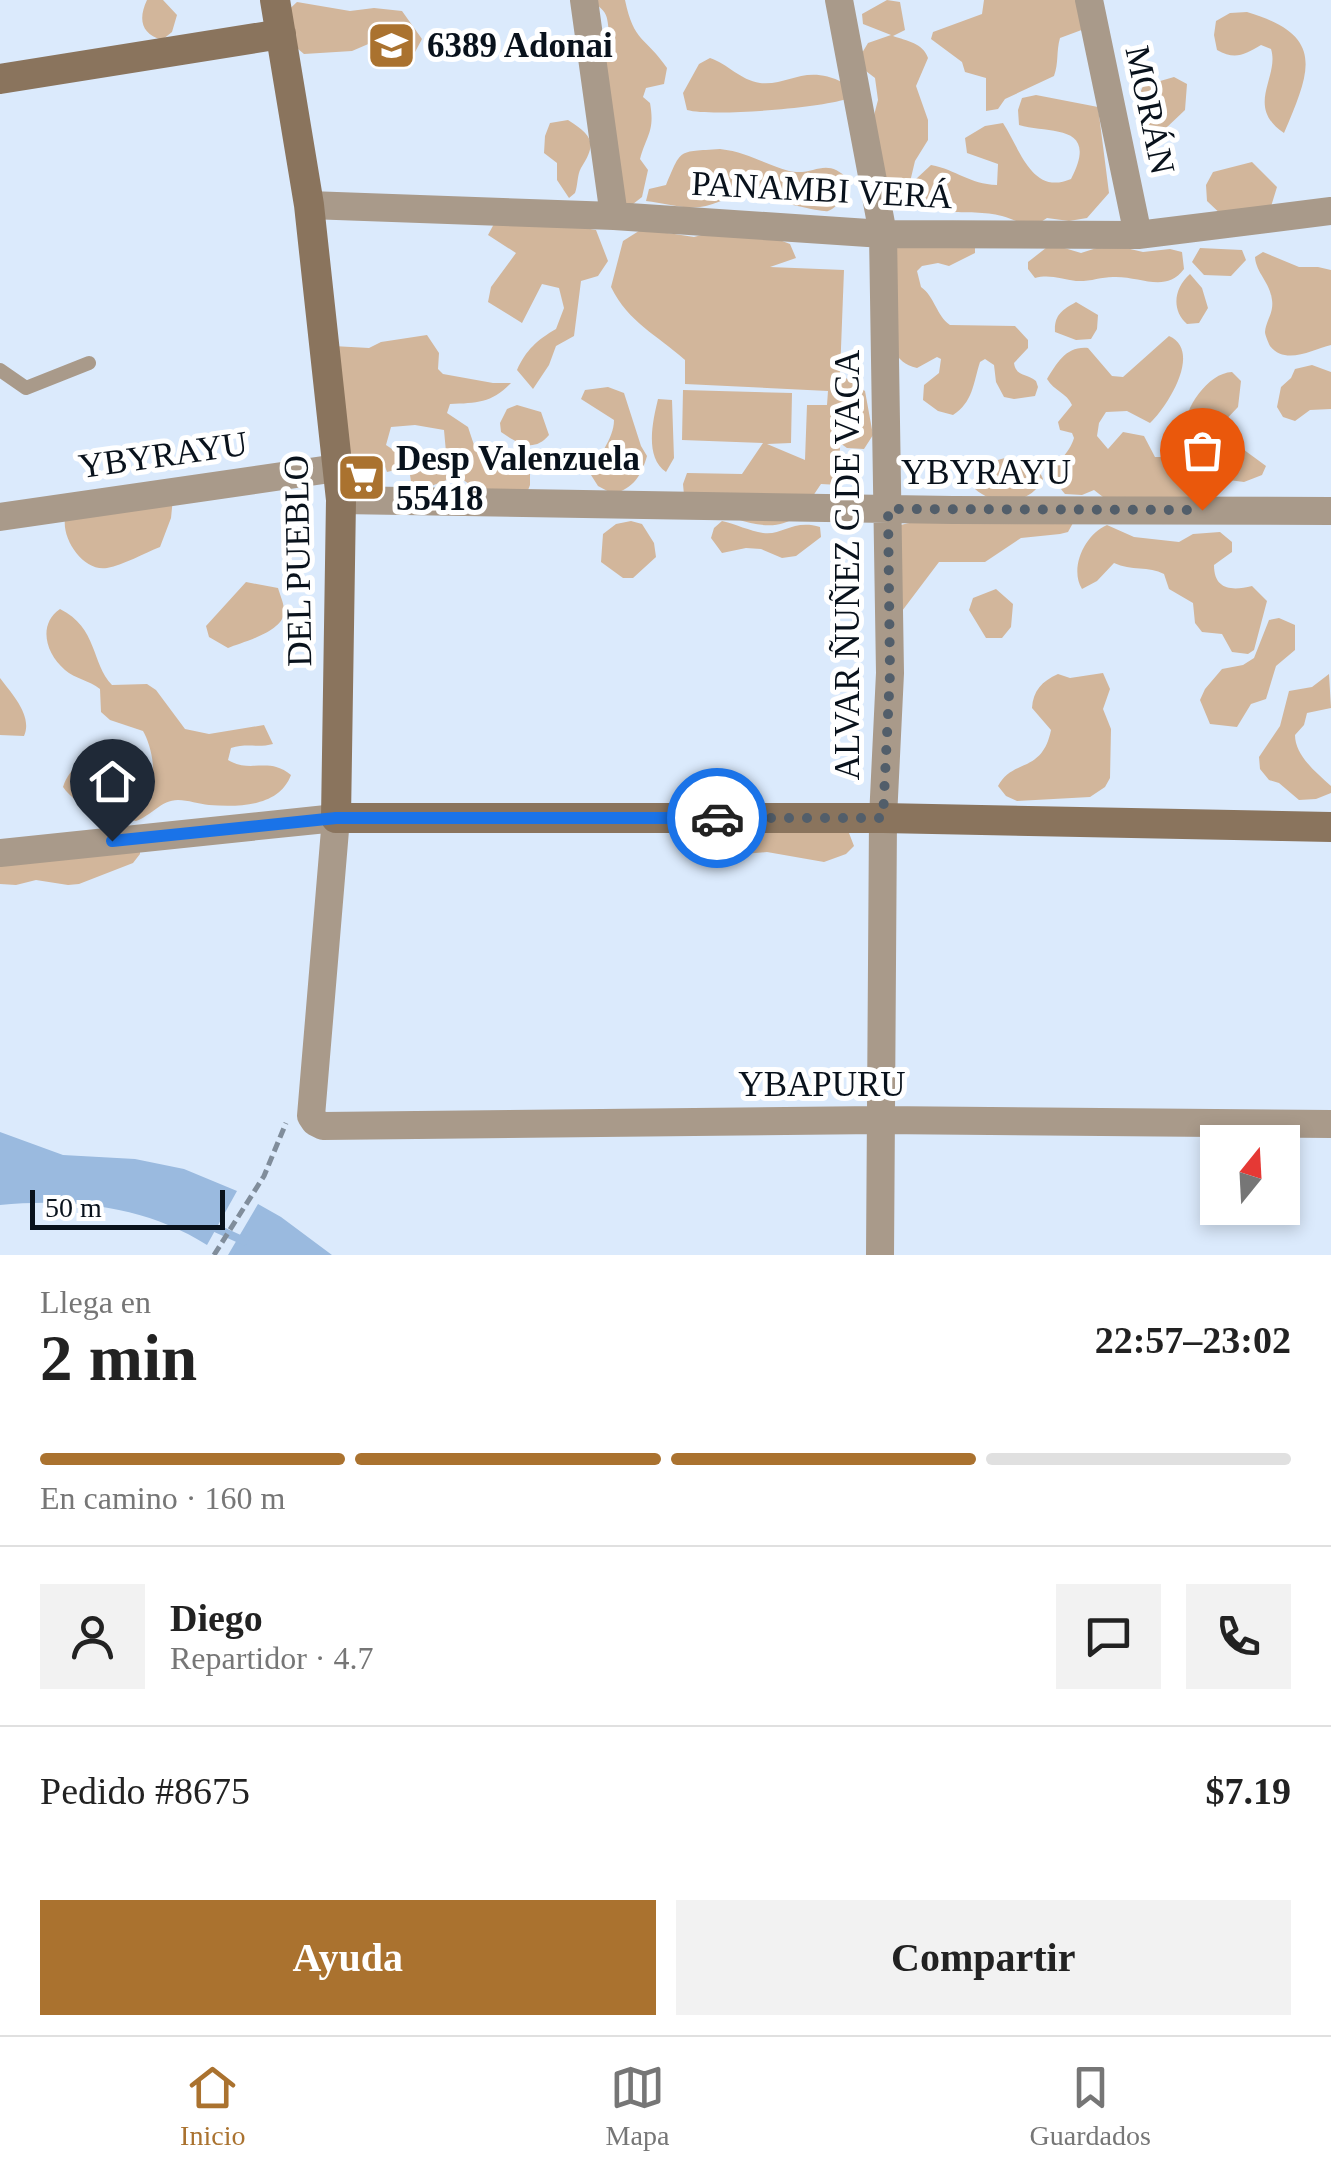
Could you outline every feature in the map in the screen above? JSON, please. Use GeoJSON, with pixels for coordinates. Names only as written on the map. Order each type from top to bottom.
{"type":"FeatureCollection","features":[{"type":"Feature","properties":{"kind":"street","name":"DEL PUEBLO"},"geometry":{"type":"LineString","coordinates":[[274,0],[309,206],[341,500],[336,818],[313,1119]]}},
{"type":"Feature","properties":{"kind":"street"},"geometry":{"type":"LineString","coordinates":[[584,0],[614,216]]}},
{"type":"Feature","properties":{"kind":"street","name":"ALVAR ÑUÑEZ C DE VACA"},"geometry":{"type":"LineString","coordinates":[[839,0],[883,234],[890,673],[883,818],[880,1255]]}},
{"type":"Feature","properties":{"kind":"street","name":"MORÁN"},"geometry":{"type":"LineString","coordinates":[[1089,0],[1138,235]]}},
{"type":"Feature","properties":{"kind":"street"},"geometry":{"type":"LineString","coordinates":[[0,79],[281,34]]}},
{"type":"Feature","properties":{"kind":"street","name":"PANAMBI VERÁ"},"geometry":{"type":"LineString","coordinates":[[309,206],[614,216],[883,234],[1138,235],[1331,211]]}},
{"type":"Feature","properties":{"kind":"street","name":"YBYRAYU"},"geometry":{"type":"LineString","coordinates":[[0,517],[337,468]]}},
{"type":"Feature","properties":{"kind":"street","name":"YBYRAYU"},"geometry":{"type":"LineString","coordinates":[[341,500],[1331,511]]}},
{"type":"Feature","properties":{"kind":"street"},"geometry":{"type":"LineString","coordinates":[[0,853],[336,818],[883,818],[1331,827]]}},
{"type":"Feature","properties":{"kind":"street","name":"YBAPURU"},"geometry":{"type":"LineString","coordinates":[[313,1119],[322,1126],[879,1120],[1331,1124]]}},
{"type":"Feature","properties":{"kind":"lane"},"geometry":{"type":"LineString","coordinates":[[0,370],[26,388],[89,363]]}},
{"type":"Feature","properties":{"kind":"path"},"geometry":{"type":"LineString","coordinates":[[214,1255],[259,1184],[284,1123],[313,1119]]}},
{"type":"Feature","properties":{"kind":"shaded area"},"geometry":{"type":"Polygon","coordinates":[[[147,0],[163,0],[177,15],[172,32],[162,40],[143,25],[147,0]]]}},
{"type":"Feature","properties":{"kind":"shaded area"},"geometry":{"type":"Polygon","coordinates":[[[593,0],[625,0],[636,32],[667,68],[664,84],[646,88],[643,97],[650,103],[652,120],[640,159],[648,170],[642,197],[633,204],[623,203],[603,42],[609,33],[607,20],[593,0]]]}},
{"type":"Feature","properties":{"kind":"shaded area"},"geometry":{"type":"Polygon","coordinates":[[[887,0],[900,2],[905,30],[893,36],[918,46],[928,58],[916,86],[928,120],[928,140],[915,161],[910,182],[890,201],[865,198],[857,180],[878,100],[875,78],[862,68],[862,53],[868,43],[891,35],[863,24],[862,14],[887,0]]]}},
{"type":"Feature","properties":{"kind":"shaded area"},"geometry":{"type":"Polygon","coordinates":[[[984,0],[1078,0],[1087,28],[1060,38],[1054,76],[1005,99],[998,109],[986,111],[986,78],[965,72],[962,62],[931,39],[933,32],[982,14],[984,0]]]}},
{"type":"Feature","properties":{"kind":"shaded area"},"geometry":{"type":"Polygon","coordinates":[[[297,2],[350,11],[402,11],[422,39],[414,54],[380,39],[352,51],[304,54],[284,37],[282,16],[297,2]]]}},
{"type":"Feature","properties":{"kind":"shaded area"},"geometry":{"type":"Polygon","coordinates":[[[1247,12],[1290,32],[1301,44],[1305,74],[1284,133],[1266,112],[1271,49],[1261,45],[1234,55],[1217,50],[1216,21],[1230,13],[1247,12]]]}},
{"type":"Feature","properties":{"kind":"shaded area"},"geometry":{"type":"Polygon","coordinates":[[[710,58],[760,83],[808,75],[830,77],[844,83],[846,99],[766,110],[687,110],[683,93],[699,64],[710,58]]]}},
{"type":"Feature","properties":{"kind":"shaded area"},"geometry":{"type":"Polygon","coordinates":[[[1174,77],[1187,84],[1185,110],[1164,130],[1154,132],[1142,123],[1137,100],[1143,86],[1174,77]]]}},
{"type":"Feature","properties":{"kind":"shaded area"},"geometry":{"type":"Polygon","coordinates":[[[1036,95],[1098,107],[1109,193],[1087,218],[1047,218],[1033,227],[989,213],[949,211],[927,203],[916,179],[931,165],[997,185],[998,164],[967,153],[965,138],[985,126],[1003,123],[1037,176],[1058,183],[1071,179],[1078,161],[1075,140],[1057,131],[1019,125],[1022,98],[1036,95]]]}},
{"type":"Feature","properties":{"kind":"shaded area"},"geometry":{"type":"Polygon","coordinates":[[[568,120],[583,131],[591,146],[575,193],[569,198],[557,180],[557,163],[544,153],[550,123],[568,120]]]}},
{"type":"Feature","properties":{"kind":"shaded area"},"geometry":{"type":"Polygon","coordinates":[[[720,149],[789,171],[833,169],[849,180],[839,202],[828,211],[753,195],[700,207],[646,201],[649,189],[666,185],[683,154],[720,149]]]}},
{"type":"Feature","properties":{"kind":"shaded area"},"geometry":{"type":"Polygon","coordinates":[[[1252,162],[1277,187],[1269,213],[1226,219],[1207,201],[1206,185],[1213,172],[1252,162]]]}},
{"type":"Feature","properties":{"kind":"shaded area"},"geometry":{"type":"Polygon","coordinates":[[[539,220],[596,230],[608,261],[598,276],[581,281],[574,336],[556,346],[533,389],[517,370],[533,346],[556,329],[564,308],[559,288],[542,284],[522,323],[488,302],[491,287],[516,253],[488,235],[495,222],[539,220]]]}},
{"type":"Feature","properties":{"kind":"shaded area"},"geometry":{"type":"Polygon","coordinates":[[[642,229],[694,237],[709,233],[777,239],[790,244],[796,258],[770,267],[844,270],[840,374],[865,391],[873,435],[864,449],[847,448],[840,443],[839,485],[821,484],[800,513],[785,523],[740,520],[684,495],[687,473],[742,474],[763,443],[682,440],[683,390],[792,393],[791,443],[767,444],[805,460],[807,405],[827,405],[828,391],[685,384],[685,360],[635,319],[611,287],[623,241],[642,229]]]}},
{"type":"Feature","properties":{"kind":"shaded area"},"geometry":{"type":"Polygon","coordinates":[[[889,236],[975,243],[975,253],[949,266],[922,266],[917,271],[921,287],[950,325],[1015,326],[1028,340],[1028,348],[1014,363],[1015,367],[1036,381],[1035,396],[1004,397],[996,382],[994,365],[985,359],[980,362],[968,398],[953,415],[938,411],[923,400],[924,385],[939,373],[941,359],[937,357],[917,368],[903,362],[892,349],[889,236]]]}},
{"type":"Feature","properties":{"kind":"shaded area"},"geometry":{"type":"Polygon","coordinates":[[[1051,244],[1081,253],[1109,244],[1143,252],[1170,249],[1182,252],[1184,269],[1161,282],[1116,277],[1081,281],[1035,278],[1028,262],[1051,244]]]}},
{"type":"Feature","properties":{"kind":"shaded area"},"geometry":{"type":"Polygon","coordinates":[[[1200,248],[1242,250],[1246,260],[1231,276],[1204,275],[1192,262],[1200,248]]]}},
{"type":"Feature","properties":{"kind":"shaded area"},"geometry":{"type":"Polygon","coordinates":[[[1263,252],[1299,267],[1331,270],[1331,345],[1292,356],[1270,346],[1265,332],[1272,300],[1255,257],[1263,252]]]}},
{"type":"Feature","properties":{"kind":"shaded area"},"geometry":{"type":"Polygon","coordinates":[[[1190,274],[1202,288],[1208,308],[1199,323],[1187,324],[1178,312],[1176,299],[1190,274]]]}},
{"type":"Feature","properties":{"kind":"shaded area"},"geometry":{"type":"Polygon","coordinates":[[[1076,302],[1098,315],[1091,339],[1076,340],[1055,332],[1060,314],[1076,302]]]}},
{"type":"Feature","properties":{"kind":"shaded area"},"geometry":{"type":"Polygon","coordinates":[[[427,335],[439,353],[438,369],[443,374],[511,383],[484,401],[450,404],[447,413],[468,427],[476,451],[530,465],[525,498],[499,503],[457,476],[421,490],[412,488],[410,475],[429,468],[446,452],[444,430],[415,425],[391,427],[386,445],[398,453],[395,470],[387,472],[384,464],[372,457],[359,464],[344,462],[333,346],[369,348],[381,342],[427,335]]]}},
{"type":"Feature","properties":{"kind":"shaded area"},"geometry":{"type":"Polygon","coordinates":[[[1169,336],[1179,343],[1183,354],[1179,379],[1165,405],[1150,423],[1127,411],[1106,412],[1097,436],[1108,449],[1123,432],[1144,436],[1155,457],[1162,457],[1176,471],[1186,469],[1192,459],[1185,438],[1187,415],[1205,386],[1232,372],[1241,381],[1238,407],[1220,426],[1221,433],[1266,466],[1262,475],[1244,482],[1206,477],[1191,503],[1112,504],[1094,490],[1082,495],[1065,494],[1055,470],[1074,438],[1072,433],[1060,430],[1058,422],[1072,405],[1047,379],[1063,357],[1080,348],[1088,348],[1112,376],[1123,377],[1169,336]]]}},
{"type":"Feature","properties":{"kind":"shaded area"},"geometry":{"type":"Polygon","coordinates":[[[1312,365],[1331,372],[1331,409],[1310,410],[1295,421],[1283,417],[1277,407],[1281,387],[1295,369],[1312,365]]]}},
{"type":"Feature","properties":{"kind":"shaded area"},"geometry":{"type":"Polygon","coordinates":[[[608,387],[624,393],[647,456],[636,480],[613,494],[598,486],[591,475],[614,420],[581,399],[585,390],[608,387]]]}},
{"type":"Feature","properties":{"kind":"shaded area"},"geometry":{"type":"Polygon","coordinates":[[[658,399],[672,400],[674,458],[666,472],[652,448],[658,399]]]}},
{"type":"Feature","properties":{"kind":"shaded area"},"geometry":{"type":"Polygon","coordinates":[[[517,405],[541,412],[549,435],[543,441],[526,445],[501,432],[500,423],[507,409],[517,405]]]}},
{"type":"Feature","properties":{"kind":"shaded area"},"geometry":{"type":"Polygon","coordinates":[[[1005,458],[1021,458],[1037,466],[1043,479],[1037,488],[1021,498],[1002,501],[975,489],[984,468],[1005,458]]]}},
{"type":"Feature","properties":{"kind":"shaded area"},"geometry":{"type":"Polygon","coordinates":[[[173,498],[171,518],[160,547],[120,564],[107,568],[90,565],[76,553],[67,536],[65,519],[173,498]]]}},
{"type":"Feature","properties":{"kind":"shaded area"},"geometry":{"type":"Polygon","coordinates":[[[953,518],[1073,523],[1068,532],[1021,538],[985,562],[939,562],[902,611],[889,530],[953,518]]]}},
{"type":"Feature","properties":{"kind":"shaded area"},"geometry":{"type":"Polygon","coordinates":[[[722,521],[763,533],[811,525],[820,527],[821,537],[796,556],[782,558],[761,549],[746,548],[722,553],[711,538],[722,521]]]}},
{"type":"Feature","properties":{"kind":"shaded area"},"geometry":{"type":"Polygon","coordinates":[[[616,524],[642,524],[654,543],[656,557],[633,578],[623,578],[601,562],[603,534],[616,524]]]}},
{"type":"Feature","properties":{"kind":"shaded area"},"geometry":{"type":"Polygon","coordinates":[[[1107,525],[1134,537],[1179,542],[1193,534],[1220,532],[1232,542],[1232,552],[1214,565],[1215,573],[1226,587],[1252,586],[1267,601],[1254,650],[1248,654],[1232,652],[1222,634],[1202,632],[1195,623],[1193,603],[1169,589],[1164,574],[1114,563],[1097,581],[1082,589],[1077,571],[1081,552],[1092,536],[1107,525]]]}},
{"type":"Feature","properties":{"kind":"shaded area"},"geometry":{"type":"Polygon","coordinates":[[[246,582],[278,588],[284,613],[269,631],[228,648],[209,637],[206,626],[246,582]]]}},
{"type":"Feature","properties":{"kind":"shaded area"},"geometry":{"type":"Polygon","coordinates":[[[996,589],[1013,604],[1011,627],[1002,638],[986,638],[969,610],[973,598],[996,589]]]}},
{"type":"Feature","properties":{"kind":"shaded area"},"geometry":{"type":"Polygon","coordinates":[[[60,609],[88,636],[112,685],[147,684],[156,690],[185,729],[209,734],[264,725],[273,744],[231,748],[228,760],[244,766],[283,769],[291,775],[285,786],[268,799],[245,805],[172,801],[136,821],[106,814],[77,801],[63,787],[73,769],[84,762],[103,765],[116,784],[129,791],[147,786],[153,769],[143,731],[110,720],[101,712],[100,689],[69,673],[53,655],[47,630],[60,609]]]}},
{"type":"Feature","properties":{"kind":"shaded area"},"geometry":{"type":"Polygon","coordinates":[[[1279,618],[1295,625],[1295,650],[1276,666],[1266,699],[1251,704],[1237,727],[1210,724],[1200,700],[1205,689],[1222,669],[1243,665],[1254,658],[1269,620],[1279,618]]]}},
{"type":"Feature","properties":{"kind":"shaded area"},"geometry":{"type":"Polygon","coordinates":[[[1103,673],[1110,689],[1103,709],[1111,729],[1110,778],[1105,787],[1090,797],[1017,801],[1006,796],[998,786],[1004,777],[1034,760],[1047,744],[1051,730],[1032,708],[1039,687],[1058,674],[1070,678],[1103,673]]]}},
{"type":"Feature","properties":{"kind":"shaded area"},"geometry":{"type":"Polygon","coordinates":[[[1329,674],[1331,708],[1307,713],[1304,725],[1295,735],[1303,757],[1331,786],[1331,793],[1299,800],[1279,783],[1269,780],[1260,769],[1259,757],[1280,726],[1289,691],[1312,687],[1329,674]]]}},
{"type":"Feature","properties":{"kind":"shaded area"},"geometry":{"type":"Polygon","coordinates":[[[0,678],[24,713],[24,736],[0,735],[0,678]]]}},
{"type":"Feature","properties":{"kind":"shaded area"},"geometry":{"type":"Polygon","coordinates":[[[711,826],[849,833],[854,846],[846,854],[824,862],[767,852],[731,855],[697,842],[711,826]]]}},
{"type":"Feature","properties":{"kind":"shaded area"},"geometry":{"type":"Polygon","coordinates":[[[140,844],[140,854],[133,863],[79,884],[36,880],[0,884],[0,854],[140,844]]]}},
{"type":"Feature","properties":{"kind":"water"},"geometry":{"type":"Polygon","coordinates":[[[0,1132],[63,1155],[135,1159],[184,1169],[237,1191],[207,1245],[133,1213],[81,1204],[0,1205],[0,1132]]]}},
{"type":"Feature","properties":{"kind":"water"},"geometry":{"type":"Polygon","coordinates":[[[258,1204],[281,1217],[332,1255],[228,1255],[258,1204]]]}},
{"type":"Feature","properties":{"kind":"waterway"},"geometry":{"type":"LineString","coordinates":[[211,1226],[244,1241]]}},
{"type":"Feature","properties":{"kind":"way so far"},"geometry":{"type":"LineString","coordinates":[[717,818],[883,818],[890,673],[888,509],[1202,510]]}},
{"type":"Feature","properties":{"kind":"place","name":"6389 Adonai"},"geometry":{"type":"Point","coordinates":[392,45]}},
{"type":"Feature","properties":{"kind":"place","name":"Desp Valenzuela 55418"},"geometry":{"type":"Point","coordinates":[361,478]}},
{"type":"Feature","properties":{"kind":"route"},"geometry":{"type":"LineString","coordinates":[[112,841],[336,818],[717,818]]}}]}
